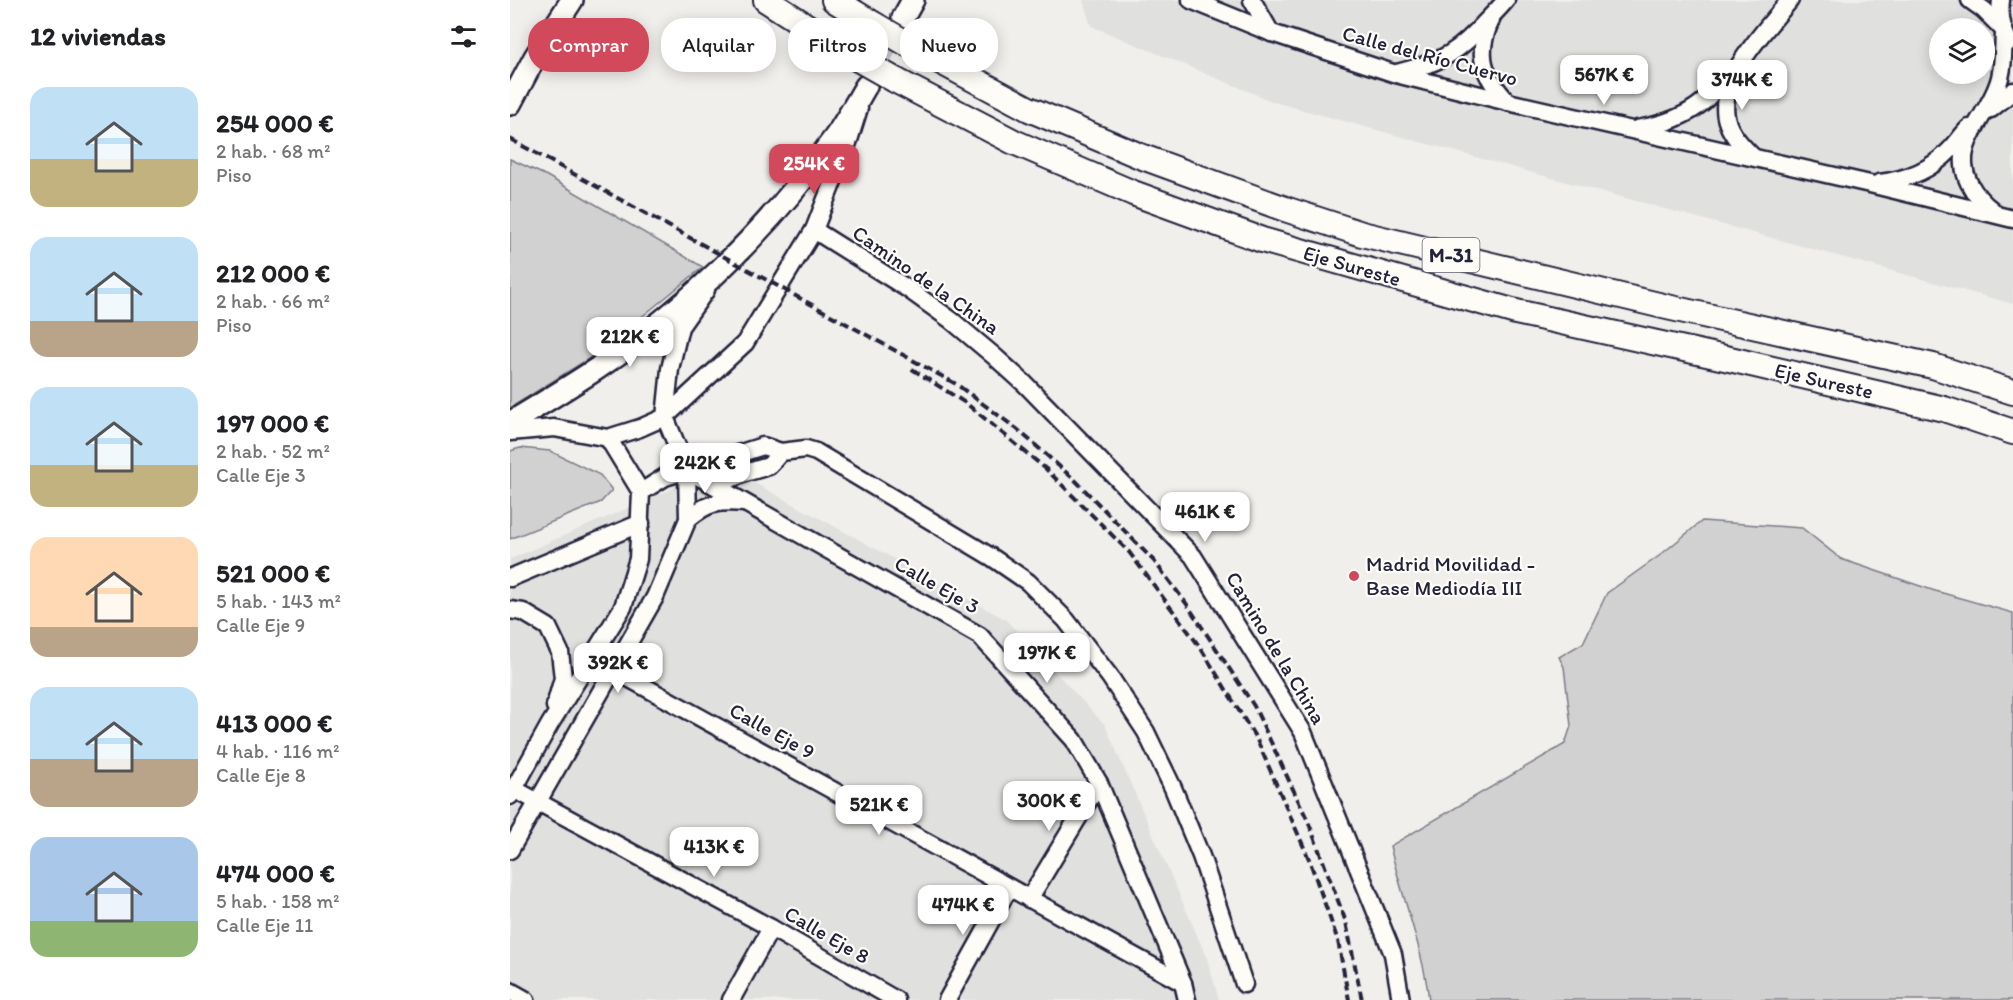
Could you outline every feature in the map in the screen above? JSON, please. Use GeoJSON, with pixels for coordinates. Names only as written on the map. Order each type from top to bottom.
{"type":"FeatureCollection","features":[{"type":"Feature","properties":{"kind":"highway","name":"Eje Sureste"},"geometry":{"type":"LineString","coordinates":[[766,0],[858,59],[1014,142],[1133,193],[1262,240],[1516,312],[1933,407],[2013,432]]}},
{"type":"Feature","properties":{"kind":"highway","name":"Eje Sureste"},"geometry":{"type":"LineString","coordinates":[[834,0],[875,25],[1029,109],[1110,143],[1285,209],[1362,234],[1656,304],[1933,366],[2013,392]]}},
{"type":"Feature","properties":{"kind":"main road"},"geometry":{"type":"LineString","coordinates":[[510,104],[541,48],[572,0]]}},
{"type":"Feature","properties":{"kind":"main road"},"geometry":{"type":"LineString","coordinates":[[510,423],[596,369],[673,311],[719,270],[784,203],[836,135],[866,86]]}},
{"type":"Feature","properties":{"kind":"street","name":"Calle del Río Cuervo"},"geometry":{"type":"LineString","coordinates":[[1191,0],[1272,33],[1396,74],[2013,219]]}},
{"type":"Feature","properties":{"kind":"street"},"geometry":{"type":"LineString","coordinates":[[1252,0],[1257,12],[1272,33]]}},
{"type":"Feature","properties":{"kind":"street"},"geometry":{"type":"LineString","coordinates":[[1396,74],[1428,65],[1450,55],[1468,41],[1506,0]]}},
{"type":"Feature","properties":{"kind":"street"},"geometry":{"type":"LineString","coordinates":[[1753,157],[1732,133],[1725,111],[1727,89],[1740,65],[1790,0]]}},
{"type":"Feature","properties":{"kind":"street"},"geometry":{"type":"LineString","coordinates":[[1970,0],[1984,10],[2003,31],[2013,50]]}},
{"type":"Feature","properties":{"kind":"street"},"geometry":{"type":"LineString","coordinates":[[1996,214],[1974,193],[1965,172],[1966,146],[1998,86],[2001,73],[2003,31],[2000,15],[2001,0]]}},
{"type":"Feature","properties":{"kind":"street"},"geometry":{"type":"LineString","coordinates":[[1493,16],[1484,39],[1483,60],[1491,82],[1508,102]]}},
{"type":"Feature","properties":{"kind":"street"},"geometry":{"type":"LineString","coordinates":[[1630,130],[1667,122],[1686,114],[1703,102],[1725,77],[1740,65]]}},
{"type":"Feature","properties":{"kind":"street"},"geometry":{"type":"LineString","coordinates":[[510,432],[554,428],[608,438],[640,428],[665,417],[745,343],[814,230],[849,140],[866,86]]}},
{"type":"Feature","properties":{"kind":"street"},"geometry":{"type":"LineString","coordinates":[[1870,184],[1891,182],[1924,170],[1938,162],[1983,115],[2013,91]]}},
{"type":"Feature","properties":{"kind":"street","name":"Camino de la China"},"geometry":{"type":"LineString","coordinates":[[814,230],[916,295],[951,320],[994,356],[1025,384],[1193,556],[1303,732],[1393,954],[1401,1000]]}},
{"type":"Feature","properties":{"kind":"street"},"geometry":{"type":"LineString","coordinates":[[510,850],[539,802],[612,668],[655,597],[687,519],[687,470],[665,417],[670,369],[680,327],[719,270]]}},
{"type":"Feature","properties":{"kind":"street"},"geometry":{"type":"LineString","coordinates":[[512,793],[550,724],[623,607],[638,559],[641,492],[608,438]]}},
{"type":"Feature","properties":{"kind":"street"},"geometry":{"type":"LineString","coordinates":[[641,492],[665,477],[763,446],[782,452],[806,449],[816,452],[1029,582],[1066,620],[1110,677],[1140,723],[1168,778],[1201,856],[1244,984]]}},
{"type":"Feature","properties":{"kind":"street"},"geometry":{"type":"LineString","coordinates":[[716,485],[769,466],[782,452]]}},
{"type":"Feature","properties":{"kind":"street"},"geometry":{"type":"LineString","coordinates":[[687,470],[749,504]]}},
{"type":"Feature","properties":{"kind":"street","name":"Calle Eje 3"},"geometry":{"type":"LineString","coordinates":[[687,519],[703,506],[725,501],[749,504],[980,636],[1074,740],[1099,783],[1183,983],[1187,1000]]}},
{"type":"Feature","properties":{"kind":"street"},"geometry":{"type":"LineString","coordinates":[[510,578],[641,523]]}},
{"type":"Feature","properties":{"kind":"street"},"geometry":{"type":"LineString","coordinates":[[510,610],[523,612],[548,627],[560,652],[563,678],[550,724]]}},
{"type":"Feature","properties":{"kind":"street","name":"Calle Eje 9"},"geometry":{"type":"LineString","coordinates":[[592,658],[1183,983]]}},
{"type":"Feature","properties":{"kind":"street"},"geometry":{"type":"LineString","coordinates":[[1029,899],[1099,783]]}},
{"type":"Feature","properties":{"kind":"street","name":"Calle Eje 8"},"geometry":{"type":"LineString","coordinates":[[512,793],[539,802],[771,928],[896,1000]]}},
{"type":"Feature","properties":{"kind":"street"},"geometry":{"type":"LineString","coordinates":[[947,1000],[1009,888]]}},
{"type":"Feature","properties":{"kind":"street"},"geometry":{"type":"LineString","coordinates":[[730,1000],[771,928]]}},
{"type":"Feature","properties":{"kind":"street"},"geometry":{"type":"LineString","coordinates":[[510,991],[526,1000]]}},
{"type":"Feature","properties":{"kind":"shaded area"},"geometry":{"type":"Polygon","coordinates":[[[1083,0],[2013,0],[2013,304],[1274,102],[1091,26],[1083,0]]]}},
{"type":"Feature","properties":{"kind":"shaded area"},"geometry":{"type":"Polygon","coordinates":[[[510,159],[547,176],[703,267],[596,354],[510,408],[510,159]]]}},
{"type":"Feature","properties":{"kind":"shaded area"},"geometry":{"type":"Polygon","coordinates":[[[520,448],[550,451],[600,475],[612,490],[601,502],[510,539],[510,451],[520,448]]]}},
{"type":"Feature","properties":{"kind":"shaded area"},"geometry":{"type":"Polygon","coordinates":[[[727,468],[1005,619],[1105,725],[1207,958],[1219,1000],[510,1000],[510,559],[679,486],[727,468]]]}},
{"type":"Feature","properties":{"kind":"shaded area"},"geometry":{"type":"Polygon","coordinates":[[[1702,521],[1802,528],[1841,559],[1932,590],[2013,613],[2013,1000],[1429,1000],[1422,961],[1390,846],[1565,744],[1571,726],[1564,667],[1559,657],[1583,643],[1607,593],[1659,556],[1702,521]]]}},
{"type":"Feature","properties":{"kind":"tunnel"},"geometry":{"type":"LineString","coordinates":[[867,83],[900,23]]}},
{"type":"Feature","properties":{"kind":"railway"},"geometry":{"type":"LineString","coordinates":[[510,139],[956,384],[1017,429],[1076,481],[1154,561],[1186,603],[1254,706],[1308,821],[1346,922],[1362,1000]]}},
{"type":"Feature","properties":{"kind":"railway"},"geometry":{"type":"LineString","coordinates":[[912,369],[967,404],[1046,469],[1129,552],[1200,647],[1257,740],[1309,859],[1338,941],[1349,1000]]}},
{"type":"Feature","properties":{"kind":"place","name":"Madrid Movilidad - Base Mediodía III"},"geometry":{"type":"Point","coordinates":[1354,576]}}]}
